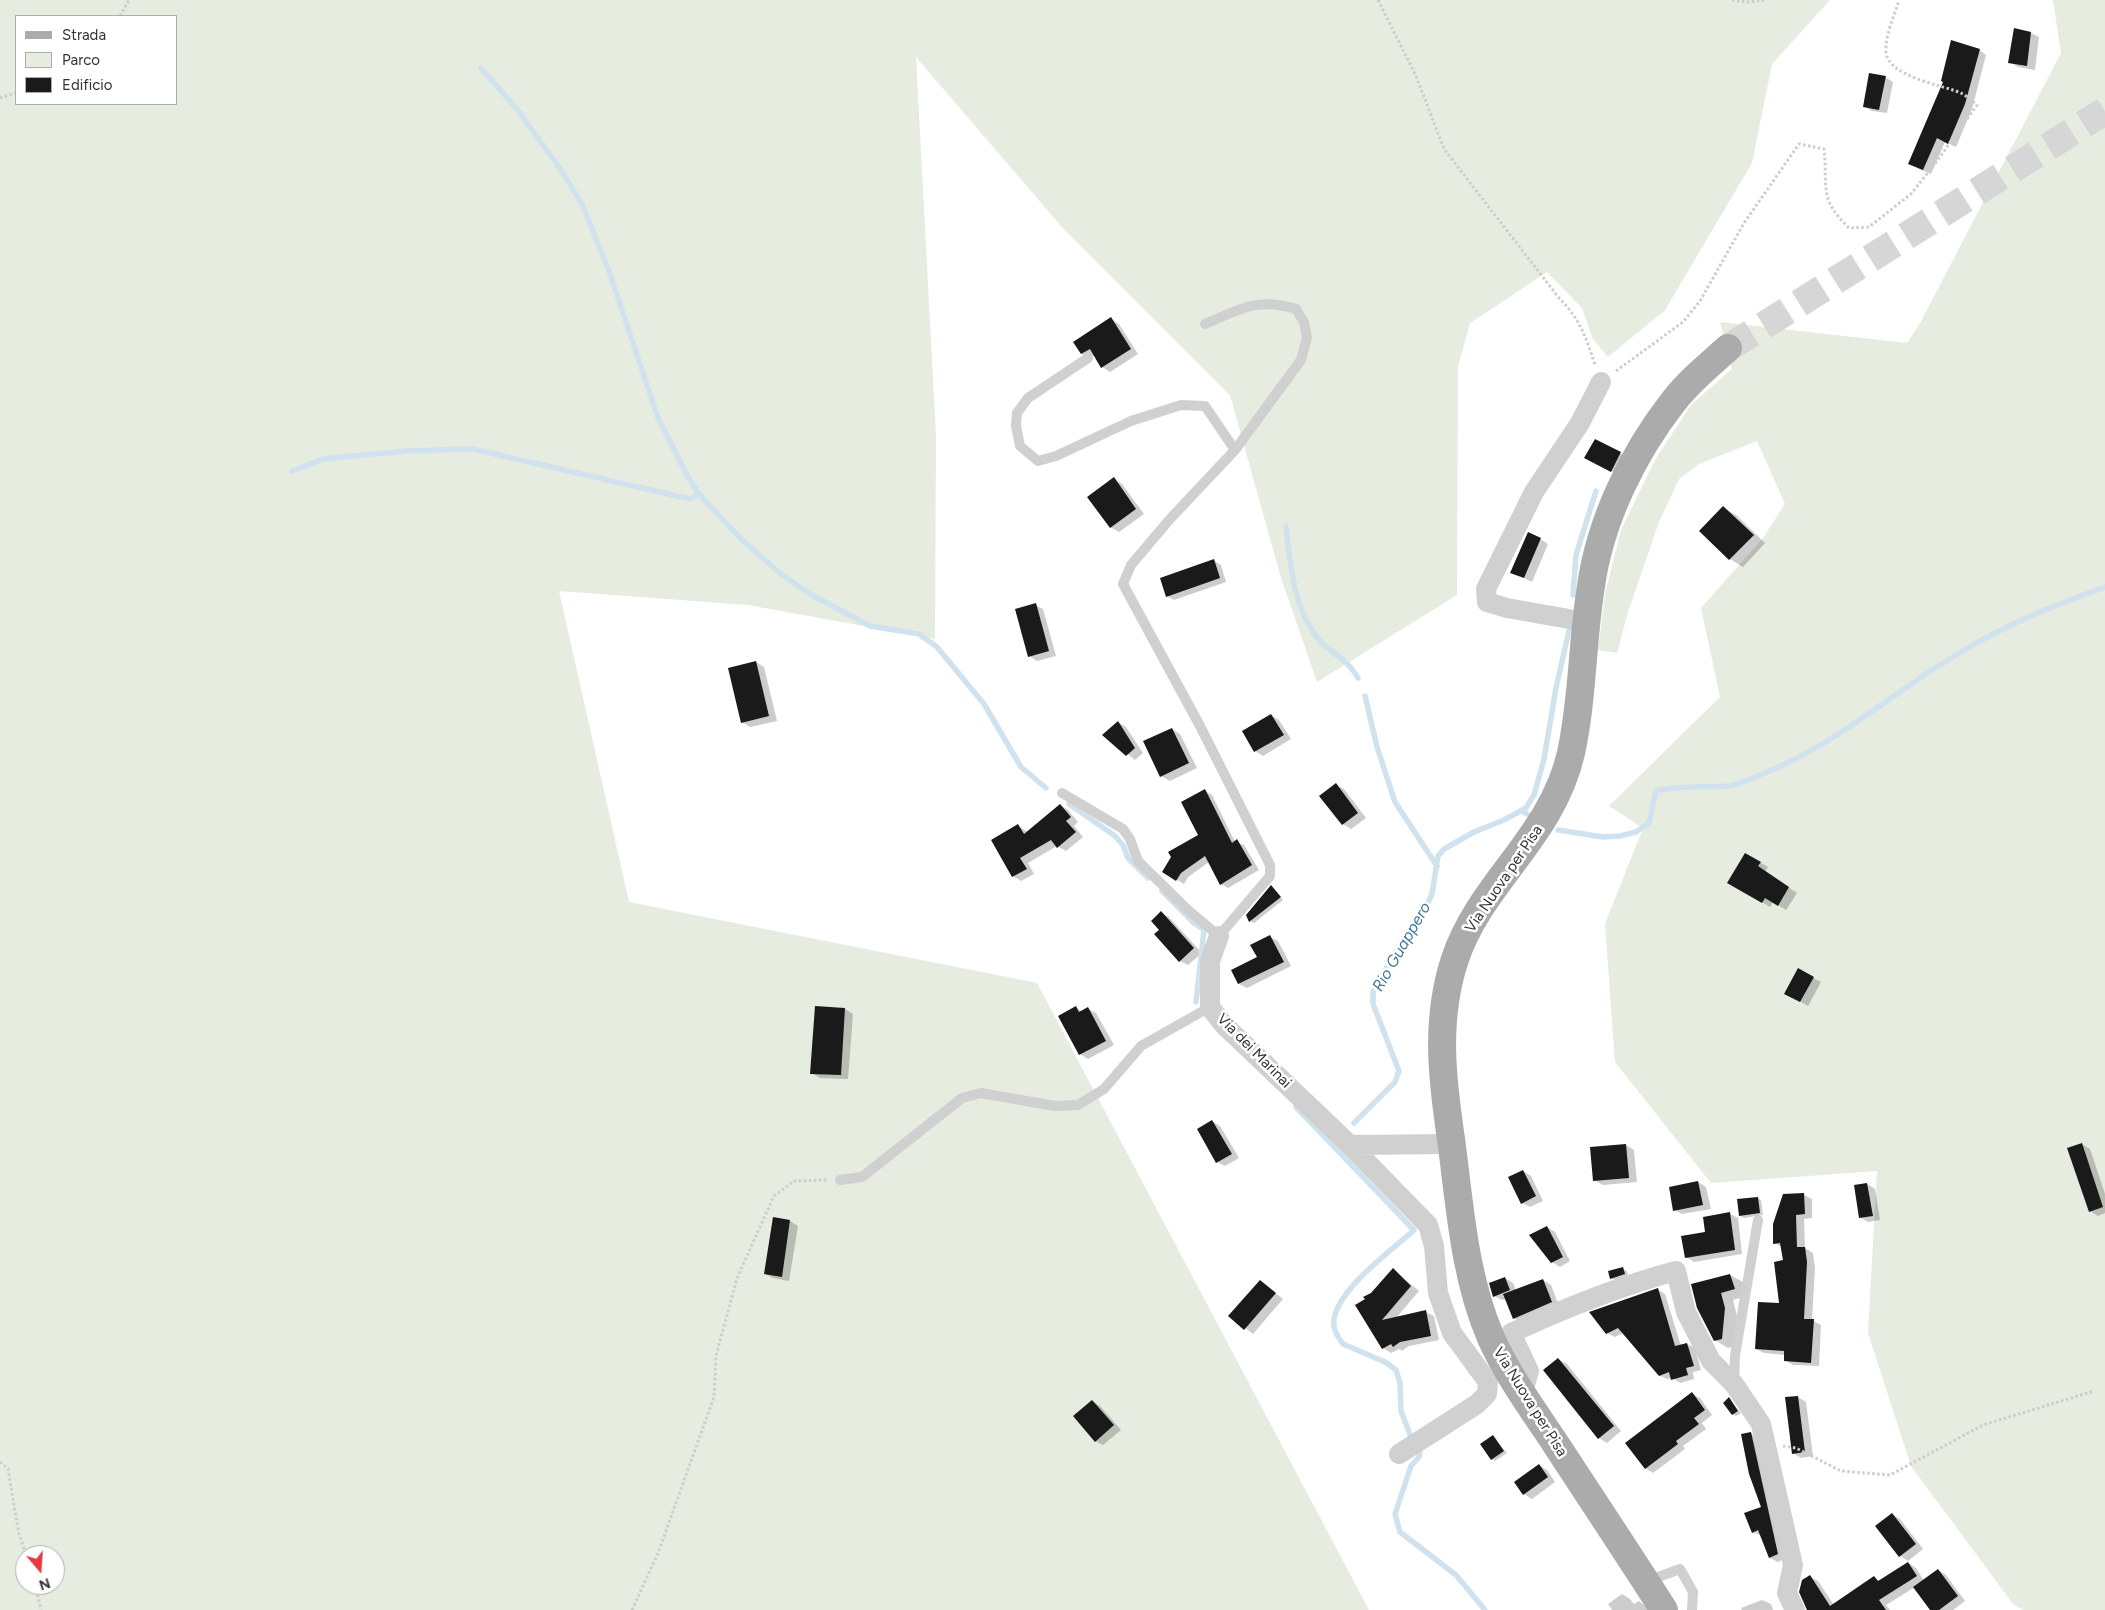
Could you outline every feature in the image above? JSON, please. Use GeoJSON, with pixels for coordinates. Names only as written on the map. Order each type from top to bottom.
{"type":"FeatureCollection","features":[{"type":"Feature","properties":{"kind":"main road","name":"Via Nuova per Pisa"},"geometry":{"type":"LineString","coordinates":[[1664,1610],[1522,1394],[1491,1339],[1475,1290],[1464,1236],[1443,1076],[1441,1031],[1443,1005],[1450,973],[1459,947],[1468,929],[1540,827],[1562,784],[1575,732],[1591,583],[1599,546],[1630,472],[1650,434],[1674,400],[1728,348]]}},
{"type":"Feature","properties":{"kind":"street"},"geometry":{"type":"LineString","coordinates":[[1586,622],[1487,602],[1486,589],[1534,492],[1580,423],[1601,382]]}},
{"type":"Feature","properties":{"kind":"street","name":"Via dei Marinai"},"geometry":{"type":"LineString","coordinates":[[1220,936],[1210,961],[1210,1007],[1224,1025],[1350,1145],[1428,1225],[1434,1246],[1438,1293],[1452,1333],[1488,1382],[1487,1394],[1477,1404],[1399,1454]]}},
{"type":"Feature","properties":{"kind":"street"},"geometry":{"type":"LineString","coordinates":[[1350,1145],[1452,1144]]}},
{"type":"Feature","properties":{"kind":"street"},"geometry":{"type":"LineString","coordinates":[[1522,1394],[1529,1371],[1512,1333],[1576,1303],[1648,1278],[1676,1271],[1686,1312],[1711,1362],[1734,1384],[1761,1424],[1793,1566],[1787,1593],[1795,1610]]}},
{"type":"Feature","properties":{"kind":"lane"},"geometry":{"type":"LineString","coordinates":[[1062,793],[1123,829],[1138,861],[1188,910],[1220,936],[1270,876],[1270,865],[1178,685],[1123,584],[1132,564],[1170,519],[1235,450],[1301,360],[1307,338],[1304,322],[1296,309],[1276,303],[1252,304],[1205,324]]}},
{"type":"Feature","properties":{"kind":"lane"},"geometry":{"type":"LineString","coordinates":[[1088,358],[1028,398],[1017,413],[1016,426],[1020,446],[1038,461],[1056,456],[1131,421],[1181,405],[1205,406],[1235,450]]}},
{"type":"Feature","properties":{"kind":"lane"},"geometry":{"type":"LineString","coordinates":[[840,1180],[862,1178],[962,1098],[981,1093],[1055,1106],[1078,1105],[1104,1089],[1141,1046],[1210,1007]]}},
{"type":"Feature","properties":{"kind":"lane"},"geometry":{"type":"LineString","coordinates":[[1734,1384],[1735,1356],[1758,1220]]}},
{"type":"Feature","properties":{"kind":"lane"},"geometry":{"type":"LineString","coordinates":[[1646,1582],[1680,1569],[1693,1592],[1692,1610]]}},
{"type":"Feature","properties":{"kind":"path"},"geometry":{"type":"LineString","coordinates":[[121,15],[129,0]]}},
{"type":"Feature","properties":{"kind":"path"},"geometry":{"type":"LineString","coordinates":[[1378,0],[1416,76],[1444,149],[1559,298],[1574,313],[1585,333],[1601,382],[1682,322],[1694,308],[1744,223],[1798,144],[1824,149],[1827,176],[1825,193],[1832,212],[1848,228],[1869,227],[1911,194],[1938,161],[1977,105],[1962,94],[1907,76],[1892,64],[1886,55],[1886,41],[1899,0]]}},
{"type":"Feature","properties":{"kind":"path"},"geometry":{"type":"LineString","coordinates":[[1732,0],[1747,2],[1766,0]]}},
{"type":"Feature","properties":{"kind":"path"},"geometry":{"type":"LineString","coordinates":[[0,98],[15,93]]}},
{"type":"Feature","properties":{"kind":"path"},"geometry":{"type":"LineString","coordinates":[[632,1610],[658,1553],[714,1398],[716,1356],[737,1278],[774,1196],[794,1181],[840,1180]]}},
{"type":"Feature","properties":{"kind":"path"},"geometry":{"type":"LineString","coordinates":[[1765,1441],[1796,1448],[1841,1471],[1890,1475],[1983,1424],[2094,1391]]}},
{"type":"Feature","properties":{"kind":"path"},"geometry":{"type":"LineString","coordinates":[[0,1462],[8,1469],[19,1534],[23,1545]]}},
{"type":"Feature","properties":{"kind":"path"},"geometry":{"type":"LineString","coordinates":[[37,1595],[41,1610]]}},
{"type":"Feature","properties":{"kind":"green space"},"geometry":{"type":"Polygon","coordinates":[[[0,0],[1830,0],[1772,64],[1752,163],[1665,310],[1608,357],[1593,339],[1582,308],[1547,272],[1470,323],[1458,366],[1457,595],[1317,682],[1281,578],[1230,395],[1061,226],[916,57],[936,436],[935,639],[748,605],[559,591],[629,902],[1037,983],[1369,1610],[0,1610],[0,0]]]}},
{"type":"Feature","properties":{"kind":"green space"},"geometry":{"type":"Polygon","coordinates":[[[2053,0],[2105,0],[2105,1610],[2023,1610],[2013,1604],[1911,1466],[1868,1333],[1877,1171],[1711,1183],[1615,1062],[1605,924],[1643,828],[1609,806],[1720,697],[1701,608],[1763,538],[1785,504],[1757,441],[1699,464],[1679,479],[1659,522],[1628,612],[1617,653],[1598,650],[1605,594],[1621,530],[1655,460],[1691,405],[1732,369],[1720,322],[1907,343],[1919,325],[2061,53],[2053,0]]]}},
{"type":"Feature","properties":{"kind":"building"},"geometry":{"type":"Polygon","coordinates":[[[2014,28],[2031,32],[2027,66],[2008,63],[2014,28]]]}},
{"type":"Feature","properties":{"kind":"building"},"geometry":{"type":"Polygon","coordinates":[[[1951,40],[1980,49],[1965,104],[1948,144],[1937,138],[1923,170],[1908,164],[1943,82],[1941,81],[1951,40]]]}},
{"type":"Feature","properties":{"kind":"building"},"geometry":{"type":"Polygon","coordinates":[[[1869,73],[1886,76],[1879,110],[1863,107],[1869,73]]]}},
{"type":"Feature","properties":{"kind":"building"},"geometry":{"type":"Polygon","coordinates":[[[1111,317],[1131,349],[1101,368],[1090,349],[1081,354],[1073,342],[1111,317]]]}},
{"type":"Feature","properties":{"kind":"building"},"geometry":{"type":"Polygon","coordinates":[[[1595,439],[1621,452],[1611,472],[1584,458],[1595,439]]]}},
{"type":"Feature","properties":{"kind":"building"},"geometry":{"type":"Polygon","coordinates":[[[1114,477],[1136,509],[1110,528],[1087,497],[1114,477]]]}},
{"type":"Feature","properties":{"kind":"building"},"geometry":{"type":"Polygon","coordinates":[[[1723,506],[1754,535],[1729,560],[1699,531],[1723,506]]]}},
{"type":"Feature","properties":{"kind":"building"},"geometry":{"type":"Polygon","coordinates":[[[1528,532],[1541,538],[1524,578],[1510,573],[1528,532]]]}},
{"type":"Feature","properties":{"kind":"building"},"geometry":{"type":"Polygon","coordinates":[[[1214,559],[1220,578],[1166,597],[1160,578],[1214,559]]]}},
{"type":"Feature","properties":{"kind":"building"},"geometry":{"type":"Polygon","coordinates":[[[1036,603],[1049,651],[1028,657],[1015,609],[1036,603]]]}},
{"type":"Feature","properties":{"kind":"building"},"geometry":{"type":"Polygon","coordinates":[[[756,661],[769,716],[741,723],[728,668],[756,661]]]}},
{"type":"Feature","properties":{"kind":"building"},"geometry":{"type":"Polygon","coordinates":[[[1271,714],[1284,735],[1254,752],[1242,731],[1271,714]]]}},
{"type":"Feature","properties":{"kind":"building"},"geometry":{"type":"Polygon","coordinates":[[[1118,721],[1135,748],[1126,756],[1102,735],[1118,721]]]}},
{"type":"Feature","properties":{"kind":"building"},"geometry":{"type":"Polygon","coordinates":[[[1172,728],[1189,763],[1160,777],[1143,741],[1172,728]]]}},
{"type":"Feature","properties":{"kind":"building"},"geometry":{"type":"Polygon","coordinates":[[[1336,783],[1358,813],[1342,825],[1319,796],[1336,783]]]}},
{"type":"Feature","properties":{"kind":"building"},"geometry":{"type":"Polygon","coordinates":[[[1205,789],[1232,843],[1237,839],[1252,865],[1220,885],[1205,856],[1181,873],[1176,881],[1162,872],[1171,857],[1168,852],[1198,835],[1181,802],[1205,789]]]}},
{"type":"Feature","properties":{"kind":"building"},"geometry":{"type":"Polygon","coordinates":[[[1060,804],[1071,817],[1066,821],[1076,832],[1057,848],[1051,840],[1020,858],[1027,869],[1012,877],[991,840],[1018,824],[1024,834],[1060,804]]]}},
{"type":"Feature","properties":{"kind":"building"},"geometry":{"type":"Polygon","coordinates":[[[1745,853],[1761,862],[1758,866],[1789,887],[1778,906],[1765,898],[1762,903],[1727,883],[1745,853]]]}},
{"type":"Feature","properties":{"kind":"building"},"geometry":{"type":"Polygon","coordinates":[[[1271,885],[1281,897],[1249,922],[1246,915],[1271,885]]]}},
{"type":"Feature","properties":{"kind":"building"},"geometry":{"type":"Polygon","coordinates":[[[1161,911],[1194,948],[1179,962],[1154,934],[1159,930],[1151,921],[1161,911]]]}},
{"type":"Feature","properties":{"kind":"building"},"geometry":{"type":"Polygon","coordinates":[[[1270,935],[1284,962],[1238,984],[1231,970],[1257,957],[1250,945],[1270,935]]]}},
{"type":"Feature","properties":{"kind":"building"},"geometry":{"type":"Polygon","coordinates":[[[1798,968],[1814,977],[1800,1002],[1784,994],[1798,968]]]}},
{"type":"Feature","properties":{"kind":"building"},"geometry":{"type":"Polygon","coordinates":[[[815,1006],[845,1008],[841,1075],[810,1074],[815,1006]]]}},
{"type":"Feature","properties":{"kind":"building"},"geometry":{"type":"Polygon","coordinates":[[[1076,1006],[1079,1012],[1088,1007],[1106,1041],[1079,1055],[1058,1016],[1076,1006]]]}},
{"type":"Feature","properties":{"kind":"building"},"geometry":{"type":"Polygon","coordinates":[[[1212,1120],[1232,1154],[1216,1163],[1197,1129],[1212,1120]]]}},
{"type":"Feature","properties":{"kind":"building"},"geometry":{"type":"Polygon","coordinates":[[[2082,1143],[2103,1207],[2089,1212],[2067,1148],[2082,1143]]]}},
{"type":"Feature","properties":{"kind":"building"},"geometry":{"type":"Polygon","coordinates":[[[1626,1144],[1629,1178],[1593,1181],[1590,1147],[1626,1144]]]}},
{"type":"Feature","properties":{"kind":"building"},"geometry":{"type":"Polygon","coordinates":[[[1523,1170],[1536,1196],[1521,1204],[1508,1177],[1523,1170]]]}},
{"type":"Feature","properties":{"kind":"building"},"geometry":{"type":"Polygon","coordinates":[[[1698,1181],[1703,1205],[1673,1211],[1669,1187],[1698,1181]]]}},
{"type":"Feature","properties":{"kind":"building"},"geometry":{"type":"Polygon","coordinates":[[[1867,1183],[1873,1216],[1859,1218],[1854,1185],[1867,1183]]]}},
{"type":"Feature","properties":{"kind":"building"},"geometry":{"type":"Polygon","coordinates":[[[1804,1193],[1805,1214],[1796,1215],[1797,1247],[1805,1247],[1807,1262],[1804,1319],[1814,1319],[1811,1363],[1784,1361],[1784,1351],[1755,1349],[1758,1302],[1779,1303],[1774,1262],[1783,1260],[1780,1243],[1773,1244],[1773,1224],[1783,1194],[1804,1193]]]}},
{"type":"Feature","properties":{"kind":"building"},"geometry":{"type":"Polygon","coordinates":[[[1758,1197],[1760,1213],[1739,1216],[1737,1199],[1758,1197]]]}},
{"type":"Feature","properties":{"kind":"building"},"geometry":{"type":"Polygon","coordinates":[[[1730,1212],[1735,1250],[1685,1258],[1681,1236],[1705,1232],[1703,1217],[1730,1212]]]}},
{"type":"Feature","properties":{"kind":"building"},"geometry":{"type":"Polygon","coordinates":[[[773,1217],[790,1220],[782,1277],[764,1274],[773,1217]]]}},
{"type":"Feature","properties":{"kind":"building"},"geometry":{"type":"Polygon","coordinates":[[[1547,1226],[1563,1257],[1551,1263],[1529,1235],[1547,1226]]]}},
{"type":"Feature","properties":{"kind":"building"},"geometry":{"type":"Polygon","coordinates":[[[1623,1267],[1625,1274],[1610,1279],[1608,1271],[1623,1267]]]}},
{"type":"Feature","properties":{"kind":"building"},"geometry":{"type":"Polygon","coordinates":[[[1393,1268],[1411,1286],[1382,1320],[1426,1310],[1431,1336],[1400,1342],[1393,1347],[1391,1344],[1382,1349],[1355,1305],[1365,1299],[1363,1297],[1371,1293],[1393,1268]]]}},
{"type":"Feature","properties":{"kind":"building"},"geometry":{"type":"Polygon","coordinates":[[[1730,1274],[1735,1289],[1721,1293],[1725,1308],[1722,1339],[1714,1341],[1697,1308],[1691,1284],[1730,1274]]]}},
{"type":"Feature","properties":{"kind":"building"},"geometry":{"type":"Polygon","coordinates":[[[1505,1277],[1510,1290],[1493,1297],[1489,1283],[1505,1277]]]}},
{"type":"Feature","properties":{"kind":"building"},"geometry":{"type":"Polygon","coordinates":[[[1543,1279],[1552,1302],[1513,1319],[1503,1294],[1543,1279]]]}},
{"type":"Feature","properties":{"kind":"building"},"geometry":{"type":"Polygon","coordinates":[[[1260,1280],[1276,1293],[1244,1330],[1228,1316],[1260,1280]]]}},
{"type":"Feature","properties":{"kind":"building"},"geometry":{"type":"Polygon","coordinates":[[[1658,1288],[1675,1346],[1687,1343],[1694,1366],[1686,1368],[1688,1375],[1671,1380],[1669,1372],[1659,1376],[1618,1328],[1606,1334],[1589,1312],[1658,1288]]]}},
{"type":"Feature","properties":{"kind":"building"},"geometry":{"type":"Polygon","coordinates":[[[1558,1358],[1614,1426],[1598,1439],[1543,1370],[1558,1358]]]}},
{"type":"Feature","properties":{"kind":"building"},"geometry":{"type":"Polygon","coordinates":[[[1692,1392],[1705,1410],[1694,1418],[1699,1424],[1676,1441],[1678,1444],[1645,1469],[1625,1443],[1692,1392]]]}},
{"type":"Feature","properties":{"kind":"building"},"geometry":{"type":"Polygon","coordinates":[[[1798,1396],[1805,1452],[1792,1454],[1785,1397],[1798,1396]]]}},
{"type":"Feature","properties":{"kind":"building"},"geometry":{"type":"Polygon","coordinates":[[[1729,1397],[1738,1411],[1732,1415],[1723,1403],[1729,1397]]]}},
{"type":"Feature","properties":{"kind":"building"},"geometry":{"type":"Polygon","coordinates":[[[1092,1400],[1114,1425],[1095,1442],[1073,1416],[1092,1400]]]}},
{"type":"Feature","properties":{"kind":"building"},"geometry":{"type":"Polygon","coordinates":[[[1751,1432],[1778,1554],[1769,1558],[1758,1530],[1752,1533],[1744,1513],[1761,1507],[1749,1474],[1741,1434],[1751,1432]]]}},
{"type":"Feature","properties":{"kind":"building"},"geometry":{"type":"Polygon","coordinates":[[[1493,1435],[1504,1451],[1491,1460],[1480,1444],[1493,1435]]]}},
{"type":"Feature","properties":{"kind":"building"},"geometry":{"type":"Polygon","coordinates":[[[1539,1464],[1548,1477],[1523,1495],[1514,1482],[1539,1464]]]}},
{"type":"Feature","properties":{"kind":"building"},"geometry":{"type":"Polygon","coordinates":[[[1892,1513],[1916,1544],[1899,1557],[1875,1526],[1892,1513]]]}},
{"type":"Feature","properties":{"kind":"building"},"geometry":{"type":"Polygon","coordinates":[[[1908,1562],[1917,1576],[1879,1600],[1886,1610],[1807,1610],[1799,1592],[1802,1580],[1810,1575],[1830,1606],[1874,1576],[1878,1581],[1908,1562]]]}},
{"type":"Feature","properties":{"kind":"building"},"geometry":{"type":"Polygon","coordinates":[[[1938,1569],[1958,1596],[1939,1610],[1930,1610],[1913,1587],[1938,1569]]]}},
{"type":"Feature","properties":{"kind":"waterway"},"geometry":{"type":"LineString","coordinates":[[481,68],[517,109],[561,170],[582,204],[609,271],[658,418],[688,477],[699,494],[740,538],[781,574],[810,594],[870,626],[919,634],[937,647],[984,704],[1021,767],[1046,788]]}},
{"type":"Feature","properties":{"kind":"waterway"},"geometry":{"type":"LineString","coordinates":[[292,471],[323,459],[406,451],[473,449],[690,499],[699,494]]}},
{"type":"Feature","properties":{"kind":"waterway","name":"Rio Guappero"},"geometry":{"type":"LineString","coordinates":[[1573,595],[1576,555],[1596,491]]}},
{"type":"Feature","properties":{"kind":"waterway"},"geometry":{"type":"LineString","coordinates":[[1286,527],[1295,587],[1304,616],[1320,641],[1349,665],[1358,678]]}},
{"type":"Feature","properties":{"kind":"waterway"},"geometry":{"type":"LineString","coordinates":[[1558,830],[1603,837],[1620,836],[1636,832],[1649,823],[1656,791],[1683,787],[1731,785],[1746,781],[1781,766],[1827,741],[1935,668],[1976,643],[2017,622],[2105,587]]}},
{"type":"Feature","properties":{"kind":"waterway","name":"Rio Guappero"},"geometry":{"type":"LineString","coordinates":[[1354,1123],[1395,1082],[1399,1071],[1373,1004],[1373,992],[1401,942],[1425,909],[1432,894],[1438,856],[1444,849],[1474,832],[1504,820],[1526,808],[1534,795],[1544,759],[1556,688],[1570,626]]}},
{"type":"Feature","properties":{"kind":"waterway"},"geometry":{"type":"LineString","coordinates":[[1365,696],[1377,747],[1395,802],[1437,866]]}},
{"type":"Feature","properties":{"kind":"waterway"},"geometry":{"type":"LineString","coordinates":[[1069,804],[1115,836],[1123,845],[1128,858],[1148,878]]}},
{"type":"Feature","properties":{"kind":"waterway"},"geometry":{"type":"LineString","coordinates":[[1521,811],[1529,815]]}},
{"type":"Feature","properties":{"kind":"waterway"},"geometry":{"type":"LineString","coordinates":[[1162,891],[1194,923],[1204,930],[1196,1002]]}},
{"type":"Feature","properties":{"kind":"waterway","name":"Rio Guappero"},"geometry":{"type":"LineString","coordinates":[[1296,1107],[1414,1230],[1380,1259],[1356,1283],[1338,1307],[1334,1319],[1336,1333],[1343,1344],[1385,1362],[1396,1370],[1400,1383],[1401,1411],[1412,1440]]}},
{"type":"Feature","properties":{"kind":"waterway","name":"Rio Guappero"},"geometry":{"type":"LineString","coordinates":[[1420,1451],[1419,1457],[1411,1466],[1395,1514],[1400,1532],[1456,1575],[1485,1610]]}},
{"type":"Feature","properties":{"kind":"tunnel"},"geometry":{"type":"LineString","coordinates":[[1728,348],[2105,111]]}}]}
